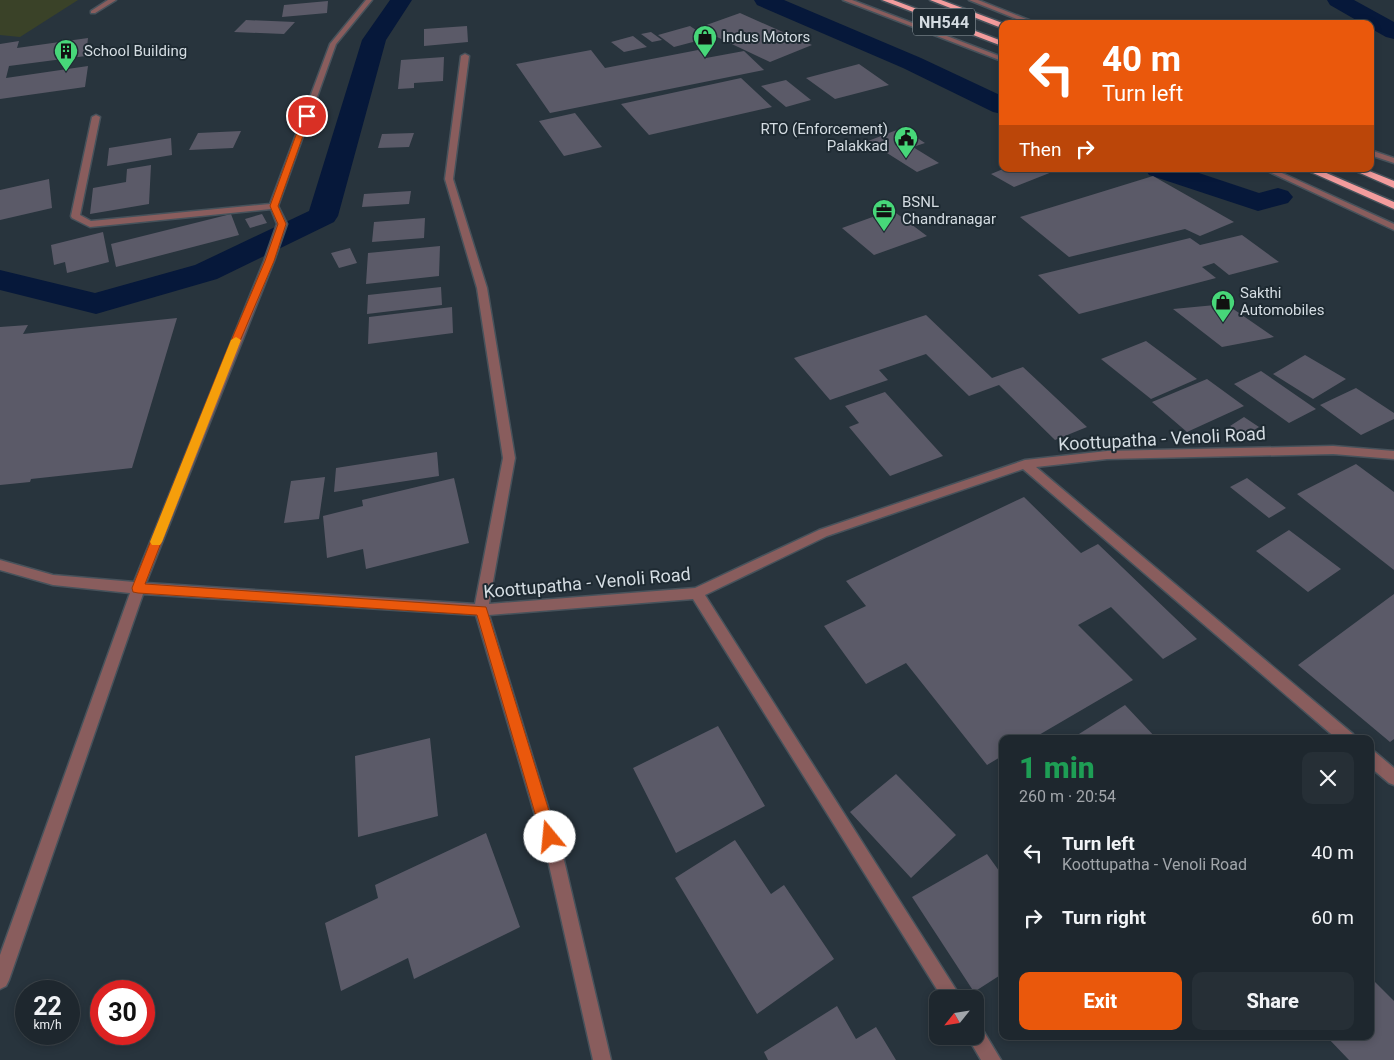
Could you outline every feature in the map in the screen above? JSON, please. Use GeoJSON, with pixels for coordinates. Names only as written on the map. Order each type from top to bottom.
{"type":"FeatureCollection","features":[{"type":"Feature","properties":{"kind":"highway","name":"NH544"},"geometry":{"type":"LineString","coordinates":[[886,0],[999,43]]}},
{"type":"Feature","properties":{"kind":"highway","name":"NH544"},"geometry":{"type":"LineString","coordinates":[[934,0],[999,24]]}},
{"type":"Feature","properties":{"kind":"highway"},"geometry":{"type":"LineString","coordinates":[[1316,172],[1394,206]]}},
{"type":"Feature","properties":{"kind":"highway"},"geometry":{"type":"LineString","coordinates":[[1363,172],[1394,185]]}},
{"type":"Feature","properties":{"kind":"street"},"geometry":{"type":"LineString","coordinates":[[93,12],[114,0]]}},
{"type":"Feature","properties":{"kind":"street"},"geometry":{"type":"LineString","coordinates":[[0,980],[138,588],[230,355],[270,261],[282,224],[274,206],[333,44],[369,0]]}},
{"type":"Feature","properties":{"kind":"street"},"geometry":{"type":"LineString","coordinates":[[846,0],[999,58]]}},
{"type":"Feature","properties":{"kind":"street"},"geometry":{"type":"LineString","coordinates":[[972,0],[1025,20]]}},
{"type":"Feature","properties":{"kind":"street"},"geometry":{"type":"LineString","coordinates":[[465,56],[449,178],[482,288],[509,458],[481,610],[555,856],[602,1060]]}},
{"type":"Feature","properties":{"kind":"street"},"geometry":{"type":"LineString","coordinates":[[96,116],[75,216],[90,224],[274,206]]}},
{"type":"Feature","properties":{"kind":"street"},"geometry":{"type":"LineString","coordinates":[[1374,154],[1394,161]]}},
{"type":"Feature","properties":{"kind":"street"},"geometry":{"type":"LineString","coordinates":[[1274,172],[1394,227]]}},
{"type":"Feature","properties":{"kind":"street","name":"Koottupatha - Venoli Road"},"geometry":{"type":"LineString","coordinates":[[0,565],[53,580],[138,588],[481,610],[697,593],[823,533],[1025,464],[1107,455],[1333,450],[1394,454]]}},
{"type":"Feature","properties":{"kind":"street"},"geometry":{"type":"LineString","coordinates":[[1025,464],[1343,735]]}},
{"type":"Feature","properties":{"kind":"street"},"geometry":{"type":"LineString","coordinates":[[697,593],[947,990]]}},
{"type":"Feature","properties":{"kind":"street"},"geometry":{"type":"LineString","coordinates":[[1374,760],[1394,778]]}},
{"type":"Feature","properties":{"kind":"street"},"geometry":{"type":"LineString","coordinates":[[983,1045],[992,1060]]}},
{"type":"Feature","properties":{"kind":"green space"},"geometry":{"type":"Polygon","coordinates":[[[0,0],[78,0],[20,37],[0,35],[0,0]]]}},
{"type":"Feature","properties":{"kind":"building"},"geometry":{"type":"Polygon","coordinates":[[[328,1],[327,13],[282,17],[284,5],[328,1]]]}},
{"type":"Feature","properties":{"kind":"building"},"geometry":{"type":"Polygon","coordinates":[[[740,13],[812,45],[770,62],[698,28],[740,13]]]}},
{"type":"Feature","properties":{"kind":"building"},"geometry":{"type":"Polygon","coordinates":[[[246,20],[295,22],[284,34],[234,32],[246,20]]]}},
{"type":"Feature","properties":{"kind":"building"},"geometry":{"type":"Polygon","coordinates":[[[467,26],[468,42],[424,46],[424,29],[467,26]]]}},
{"type":"Feature","properties":{"kind":"building"},"geometry":{"type":"Polygon","coordinates":[[[690,26],[708,38],[674,47],[658,35],[690,26]]]}},
{"type":"Feature","properties":{"kind":"building"},"geometry":{"type":"Polygon","coordinates":[[[651,32],[662,40],[652,42],[641,34],[651,32]]]}},
{"type":"Feature","properties":{"kind":"building"},"geometry":{"type":"Polygon","coordinates":[[[633,36],[647,47],[624,52],[611,42],[633,36]]]}},
{"type":"Feature","properties":{"kind":"building","name":"School Building"},"geometry":{"type":"Polygon","coordinates":[[[88,38],[86,56],[9,66],[6,78],[88,66],[85,87],[0,99],[0,44],[19,41],[17,48],[88,38]]]}},
{"type":"Feature","properties":{"kind":"building"},"geometry":{"type":"Polygon","coordinates":[[[591,50],[605,68],[698,50],[706,58],[744,51],[764,70],[550,113],[516,64],[591,50]]]}},
{"type":"Feature","properties":{"kind":"building"},"geometry":{"type":"Polygon","coordinates":[[[444,57],[443,81],[414,83],[414,88],[398,89],[401,60],[444,57]]]}},
{"type":"Feature","properties":{"kind":"building"},"geometry":{"type":"Polygon","coordinates":[[[859,64],[889,85],[835,99],[806,78],[859,64]]]}},
{"type":"Feature","properties":{"kind":"building"},"geometry":{"type":"Polygon","coordinates":[[[741,78],[772,107],[649,135],[621,104],[741,78]]]}},
{"type":"Feature","properties":{"kind":"building"},"geometry":{"type":"Polygon","coordinates":[[[786,80],[811,100],[786,107],[761,86],[786,80]]]}},
{"type":"Feature","properties":{"kind":"building"},"geometry":{"type":"Polygon","coordinates":[[[575,113],[602,147],[564,156],[539,121],[575,113]]]}},
{"type":"Feature","properties":{"kind":"building"},"geometry":{"type":"Polygon","coordinates":[[[902,128],[925,143],[913,147],[939,163],[917,172],[868,141],[902,128]]]}},
{"type":"Feature","properties":{"kind":"building"},"geometry":{"type":"Polygon","coordinates":[[[241,131],[233,148],[189,150],[198,133],[241,131]]]}},
{"type":"Feature","properties":{"kind":"building"},"geometry":{"type":"Polygon","coordinates":[[[414,133],[409,147],[378,148],[382,134],[414,133]]]}},
{"type":"Feature","properties":{"kind":"building"},"geometry":{"type":"Polygon","coordinates":[[[171,138],[172,155],[107,166],[109,148],[171,138]]]}},
{"type":"Feature","properties":{"kind":"building"},"geometry":{"type":"Polygon","coordinates":[[[151,165],[149,204],[90,214],[93,188],[126,182],[127,169],[151,165]]]}},
{"type":"Feature","properties":{"kind":"building"},"geometry":{"type":"Polygon","coordinates":[[[999,171],[1052,172],[1014,187],[991,174],[999,171]]]}},
{"type":"Feature","properties":{"kind":"building"},"geometry":{"type":"Polygon","coordinates":[[[1153,176],[1234,222],[1200,236],[1185,229],[1069,257],[1020,217],[1153,176]]]}},
{"type":"Feature","properties":{"kind":"building"},"geometry":{"type":"Polygon","coordinates":[[[49,179],[52,208],[0,220],[0,190],[49,179]]]}},
{"type":"Feature","properties":{"kind":"building"},"geometry":{"type":"Polygon","coordinates":[[[411,191],[409,204],[362,207],[364,194],[411,191]]]}},
{"type":"Feature","properties":{"kind":"building","name":"BSNL Chandranagar"},"geometry":{"type":"Polygon","coordinates":[[[892,210],[927,236],[874,255],[842,228],[892,210]]]}},
{"type":"Feature","properties":{"kind":"building"},"geometry":{"type":"Polygon","coordinates":[[[231,214],[239,235],[116,267],[111,244],[231,214]]]}},
{"type":"Feature","properties":{"kind":"building"},"geometry":{"type":"Polygon","coordinates":[[[262,214],[267,223],[250,228],[245,219],[262,214]]]}},
{"type":"Feature","properties":{"kind":"building"},"geometry":{"type":"Polygon","coordinates":[[[425,218],[424,238],[372,242],[374,222],[425,218]]]}},
{"type":"Feature","properties":{"kind":"building"},"geometry":{"type":"Polygon","coordinates":[[[103,232],[109,262],[67,273],[65,262],[54,265],[51,245],[103,232]]]}},
{"type":"Feature","properties":{"kind":"building"},"geometry":{"type":"Polygon","coordinates":[[[1242,235],[1279,262],[1229,275],[1214,263],[1202,267],[1216,278],[1079,314],[1038,275],[1190,238],[1200,245],[1242,235]]]}},
{"type":"Feature","properties":{"kind":"building"},"geometry":{"type":"Polygon","coordinates":[[[440,246],[439,276],[366,284],[368,253],[440,246]]]}},
{"type":"Feature","properties":{"kind":"building"},"geometry":{"type":"Polygon","coordinates":[[[350,248],[357,263],[339,268],[331,253],[350,248]]]}},
{"type":"Feature","properties":{"kind":"building"},"geometry":{"type":"Polygon","coordinates":[[[441,287],[442,305],[367,314],[368,295],[441,287]]]}},
{"type":"Feature","properties":{"kind":"building","name":"Sakthi Automobiles"},"geometry":{"type":"Polygon","coordinates":[[[1226,304],[1274,337],[1222,347],[1173,309],[1226,304]]]}},
{"type":"Feature","properties":{"kind":"building"},"geometry":{"type":"Polygon","coordinates":[[[452,307],[453,333],[368,344],[369,317],[452,307]]]}},
{"type":"Feature","properties":{"kind":"building"},"geometry":{"type":"Polygon","coordinates":[[[926,315],[992,378],[1023,367],[1087,427],[1055,440],[999,385],[969,396],[926,354],[879,370],[888,380],[830,400],[794,358],[926,315]]]}},
{"type":"Feature","properties":{"kind":"building"},"geometry":{"type":"Polygon","coordinates":[[[177,318],[132,468],[31,479],[30,482],[0,485],[0,327],[28,325],[23,334],[177,318]]]}},
{"type":"Feature","properties":{"kind":"building"},"geometry":{"type":"Polygon","coordinates":[[[1146,341],[1197,379],[1151,399],[1101,359],[1146,341]]]}},
{"type":"Feature","properties":{"kind":"building"},"geometry":{"type":"Polygon","coordinates":[[[1305,355],[1346,379],[1313,399],[1273,374],[1305,355]]]}},
{"type":"Feature","properties":{"kind":"building"},"geometry":{"type":"Polygon","coordinates":[[[1261,371],[1316,409],[1289,423],[1234,384],[1261,371]]]}},
{"type":"Feature","properties":{"kind":"building"},"geometry":{"type":"Polygon","coordinates":[[[1207,379],[1244,406],[1187,432],[1152,402],[1207,379]]]}},
{"type":"Feature","properties":{"kind":"building"},"geometry":{"type":"Polygon","coordinates":[[[1356,388],[1394,413],[1394,419],[1361,435],[1320,405],[1356,388]]]}},
{"type":"Feature","properties":{"kind":"building"},"geometry":{"type":"Polygon","coordinates":[[[885,392],[943,456],[890,476],[849,427],[859,423],[845,406],[885,392]]]}},
{"type":"Feature","properties":{"kind":"building"},"geometry":{"type":"Polygon","coordinates":[[[1244,417],[1259,427],[1244,436],[1230,426],[1244,417]]]}},
{"type":"Feature","properties":{"kind":"building"},"geometry":{"type":"Polygon","coordinates":[[[437,452],[439,476],[334,492],[336,468],[437,452]]]}},
{"type":"Feature","properties":{"kind":"building"},"geometry":{"type":"Polygon","coordinates":[[[1356,464],[1394,492],[1394,570],[1297,494],[1356,464]]]}},
{"type":"Feature","properties":{"kind":"building"},"geometry":{"type":"Polygon","coordinates":[[[325,477],[319,519],[284,523],[291,481],[325,477]]]}},
{"type":"Feature","properties":{"kind":"building"},"geometry":{"type":"Polygon","coordinates":[[[454,478],[469,543],[366,569],[363,549],[327,558],[323,516],[363,506],[362,500],[454,478]]]}},
{"type":"Feature","properties":{"kind":"building"},"geometry":{"type":"Polygon","coordinates":[[[1247,478],[1286,508],[1269,518],[1230,487],[1247,478]]]}},
{"type":"Feature","properties":{"kind":"building"},"geometry":{"type":"Polygon","coordinates":[[[1024,497],[1081,553],[1098,544],[1197,639],[1163,659],[1111,607],[1078,625],[1133,680],[1039,735],[999,735],[999,758],[987,765],[906,663],[866,684],[824,626],[866,606],[846,581],[1024,497]]]}},
{"type":"Feature","properties":{"kind":"building"},"geometry":{"type":"Polygon","coordinates":[[[1289,530],[1341,569],[1308,592],[1256,551],[1289,530]]]}},
{"type":"Feature","properties":{"kind":"building"},"geometry":{"type":"Polygon","coordinates":[[[1394,594],[1394,739],[1390,742],[1298,665],[1394,594]]]}},
{"type":"Feature","properties":{"kind":"building"},"geometry":{"type":"Polygon","coordinates":[[[1125,705],[1153,735],[1077,735],[1125,705]]]}},
{"type":"Feature","properties":{"kind":"building"},"geometry":{"type":"Polygon","coordinates":[[[718,726],[765,806],[676,853],[633,768],[718,726]]]}},
{"type":"Feature","properties":{"kind":"building"},"geometry":{"type":"Polygon","coordinates":[[[430,738],[438,816],[358,837],[355,756],[430,738]]]}},
{"type":"Feature","properties":{"kind":"building"},"geometry":{"type":"Polygon","coordinates":[[[896,774],[956,835],[911,878],[850,812],[896,774]]]}},
{"type":"Feature","properties":{"kind":"building"},"geometry":{"type":"Polygon","coordinates":[[[486,833],[520,927],[414,979],[408,958],[341,991],[325,923],[378,898],[375,885],[486,833]]]}},
{"type":"Feature","properties":{"kind":"building"},"geometry":{"type":"Polygon","coordinates":[[[735,840],[771,894],[784,885],[834,959],[757,1014],[675,878],[735,840]]]}},
{"type":"Feature","properties":{"kind":"building"},"geometry":{"type":"Polygon","coordinates":[[[987,854],[999,871],[999,976],[977,990],[973,990],[912,897],[987,854]]]}},
{"type":"Feature","properties":{"kind":"building"},"geometry":{"type":"Polygon","coordinates":[[[1374,981],[1394,1001],[1394,1060],[1349,1060],[1330,1040],[1374,1040],[1374,981]]]}},
{"type":"Feature","properties":{"kind":"building"},"geometry":{"type":"Polygon","coordinates":[[[837,1006],[856,1039],[876,1027],[896,1060],[768,1060],[764,1052],[837,1006]]]}},
{"type":"Feature","properties":{"kind":"waterway"},"geometry":{"type":"LineString","coordinates":[[0,280],[96,304],[206,272],[323,216],[374,40],[401,0]]}},
{"type":"Feature","properties":{"kind":"waterway"},"geometry":{"type":"LineString","coordinates":[[765,0],[912,63],[999,105]]}},
{"type":"Feature","properties":{"kind":"waterway"},"geometry":{"type":"LineString","coordinates":[[1338,0],[1373,20]]}},
{"type":"Feature","properties":{"kind":"waterway"},"geometry":{"type":"LineString","coordinates":[[1374,21],[1394,32]]}},
{"type":"Feature","properties":{"kind":"waterway"},"geometry":{"type":"LineString","coordinates":[[1168,172],[1258,202],[1278,197]]}},
{"type":"Feature","properties":{"kind":"slow traffic"},"geometry":{"type":"LineString","coordinates":[[156,542],[236,340]]}},
{"type":"Feature","properties":{"kind":"place","name":"Indus Motors"},"geometry":{"type":"Point","coordinates":[705,58]}},
{"type":"Feature","properties":{"kind":"place","name":"School Building"},"geometry":{"type":"Point","coordinates":[66,72]}},
{"type":"Feature","properties":{"kind":"place","name":"RTO (Enforcement) Palakkad"},"geometry":{"type":"Point","coordinates":[906,159]}},
{"type":"Feature","properties":{"kind":"place","name":"BSNL Chandranagar"},"geometry":{"type":"Point","coordinates":[884,232]}},
{"type":"Feature","properties":{"kind":"place","name":"Sakthi Automobiles"},"geometry":{"type":"Point","coordinates":[1223,323]}},
{"type":"Feature","properties":{"kind":"route"},"geometry":{"type":"LineString","coordinates":[[307,116],[274,206],[282,224],[270,261],[230,355],[138,588],[481,610],[550,837]]}}]}
